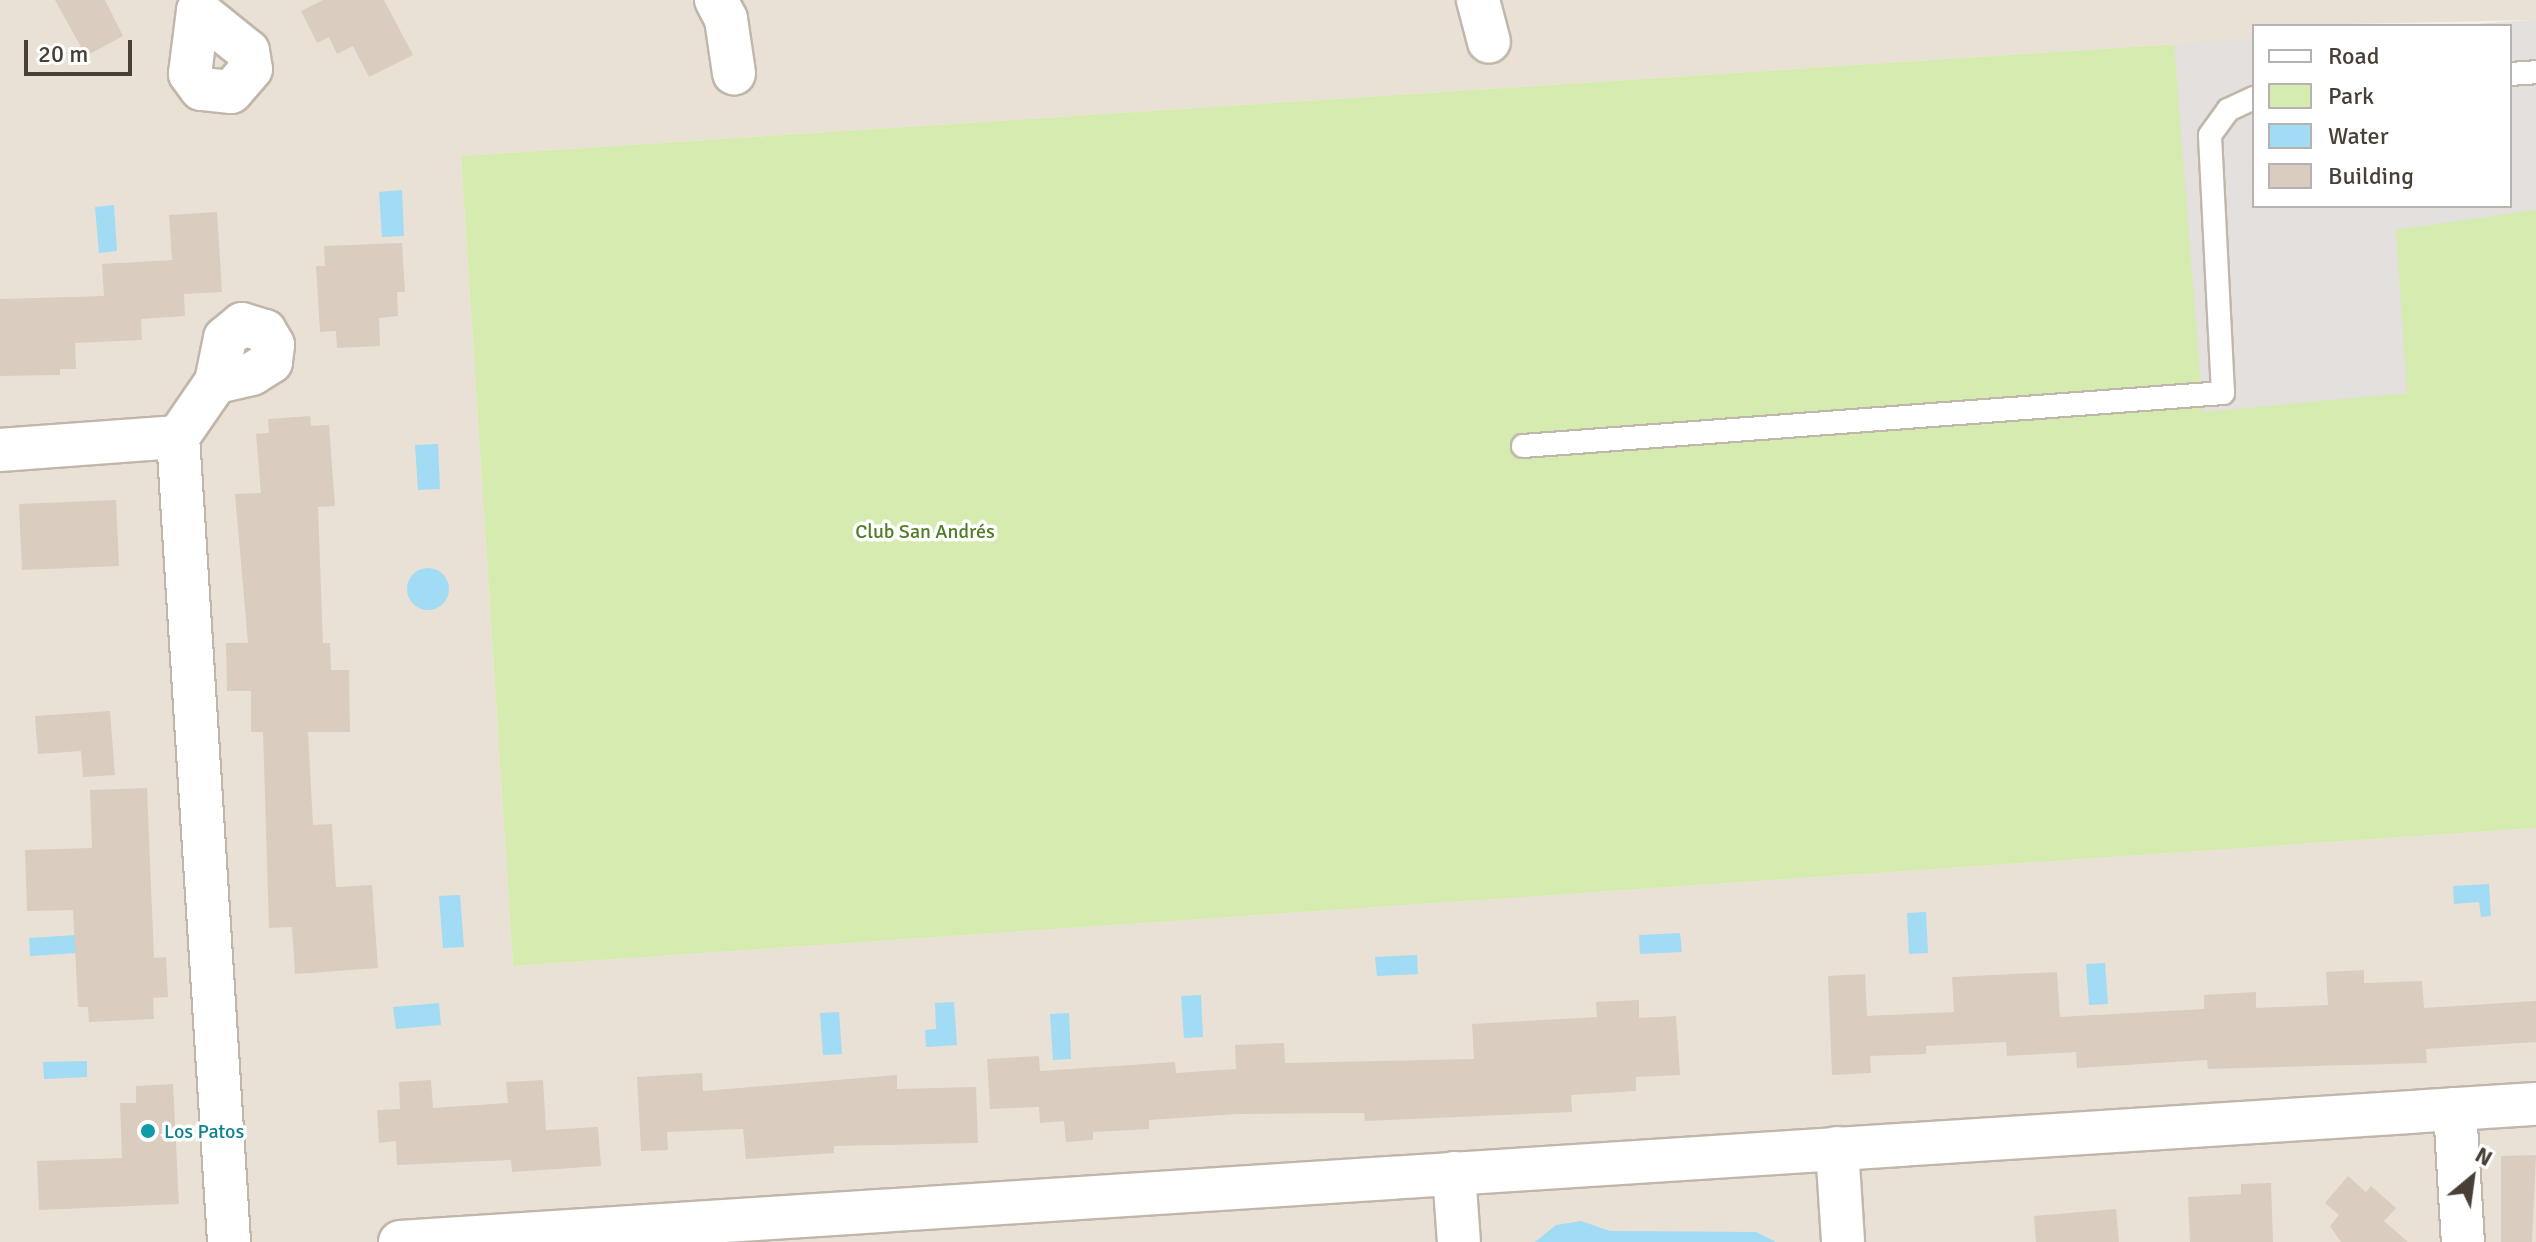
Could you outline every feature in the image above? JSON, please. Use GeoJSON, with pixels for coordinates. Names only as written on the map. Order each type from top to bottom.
{"type":"FeatureCollection","features":[{"type":"Feature","properties":{"kind":"street"},"geometry":{"type":"LineString","coordinates":[[716,0],[726,19],[734,73]]}},
{"type":"Feature","properties":{"kind":"street"},"geometry":{"type":"LineString","coordinates":[[1478,0],[1489,42]]}},
{"type":"Feature","properties":{"kind":"street"},"geometry":{"type":"LineString","coordinates":[[216,382],[178,437],[229,1242]]}},
{"type":"Feature","properties":{"kind":"street"},"geometry":{"type":"LineString","coordinates":[[0,450],[178,437]]}},
{"type":"Feature","properties":{"kind":"street"},"geometry":{"type":"LineString","coordinates":[[400,1242],[836,1227],[1454,1173],[2536,1104]]}},
{"type":"Feature","properties":{"kind":"street"},"geometry":{"type":"LineString","coordinates":[[2455,1109],[2463,1242]]}},
{"type":"Feature","properties":{"kind":"street"},"geometry":{"type":"LineString","coordinates":[[1837,1148],[1843,1242]]}},
{"type":"Feature","properties":{"kind":"street"},"geometry":{"type":"LineString","coordinates":[[1454,1173],[1459,1242]]}},
{"type":"Feature","properties":{"kind":"lane"},"geometry":{"type":"LineString","coordinates":[[2512,74],[2536,72]]}},
{"type":"Feature","properties":{"kind":"lane"},"geometry":{"type":"LineString","coordinates":[[1523,446],[2223,393],[2210,135],[2228,110],[2252,99]]}},
{"type":"Feature","properties":{"kind":"shaded area"},"geometry":{"type":"Polygon","coordinates":[[[0,0],[2536,0],[2536,20],[2252,24],[2252,39],[461,156],[513,966],[2536,828],[2536,1242],[0,1242],[0,0]]]}},
{"type":"Feature","properties":{"kind":"shaded area"},"geometry":{"type":"Polygon","coordinates":[[[2536,20],[2536,210],[2396,230],[2407,393],[2203,412],[2174,44],[2252,39],[2252,208],[2512,208],[2512,24],[2477,24],[2536,20]]]}},
{"type":"Feature","properties":{"kind":"green space","name":"Club San Andrés"},"geometry":{"type":"Polygon","coordinates":[[[2536,20],[2536,828],[513,966],[461,156],[2252,39],[2252,208],[2512,208],[2512,24],[2477,24],[2536,20]]]}},
{"type":"Feature","properties":{"kind":"water"},"geometry":{"type":"Polygon","coordinates":[[[402,190],[404,236],[382,237],[379,192],[402,190]]]}},
{"type":"Feature","properties":{"kind":"water"},"geometry":{"type":"Polygon","coordinates":[[[114,205],[117,251],[99,253],[95,207],[114,205]]]}},
{"type":"Feature","properties":{"kind":"water"},"geometry":{"type":"Polygon","coordinates":[[[438,444],[440,489],[418,490],[415,445],[438,444]]]}},
{"type":"Feature","properties":{"kind":"water"},"geometry":{"type":"Polygon","coordinates":[[[428,568],[443,574],[449,589],[443,604],[428,610],[413,604],[407,589],[413,574],[428,568]]]}},
{"type":"Feature","properties":{"kind":"water"},"geometry":{"type":"Polygon","coordinates":[[[2489,884],[2491,916],[2481,917],[2479,902],[2454,904],[2453,886],[2489,884]]]}},
{"type":"Feature","properties":{"kind":"water"},"geometry":{"type":"Polygon","coordinates":[[[460,895],[464,947],[443,948],[439,896],[460,895]]]}},
{"type":"Feature","properties":{"kind":"water"},"geometry":{"type":"Polygon","coordinates":[[[1926,912],[1928,953],[1909,954],[1907,913],[1926,912]]]}},
{"type":"Feature","properties":{"kind":"water"},"geometry":{"type":"Polygon","coordinates":[[[1680,933],[1682,952],[1640,954],[1639,935],[1680,933]]]}},
{"type":"Feature","properties":{"kind":"water"},"geometry":{"type":"Polygon","coordinates":[[[77,935],[78,953],[30,956],[29,938],[77,935]]]}},
{"type":"Feature","properties":{"kind":"water"},"geometry":{"type":"Polygon","coordinates":[[[1417,955],[1418,974],[1377,976],[1375,957],[1417,955]]]}},
{"type":"Feature","properties":{"kind":"water"},"geometry":{"type":"Polygon","coordinates":[[[2105,963],[2108,1004],[2089,1005],[2086,964],[2105,963]]]}},
{"type":"Feature","properties":{"kind":"water"},"geometry":{"type":"Polygon","coordinates":[[[1201,995],[1203,1037],[1184,1038],[1181,996],[1201,995]]]}},
{"type":"Feature","properties":{"kind":"water"},"geometry":{"type":"Polygon","coordinates":[[[954,1002],[957,1045],[926,1047],[925,1030],[936,1029],[935,1003],[954,1002]]]}},
{"type":"Feature","properties":{"kind":"water"},"geometry":{"type":"Polygon","coordinates":[[[439,1003],[441,1025],[396,1029],[393,1007],[439,1003]]]}},
{"type":"Feature","properties":{"kind":"water"},"geometry":{"type":"Polygon","coordinates":[[[839,1012],[842,1054],[823,1055],[820,1013],[839,1012]]]}},
{"type":"Feature","properties":{"kind":"water"},"geometry":{"type":"Polygon","coordinates":[[[1069,1013],[1071,1059],[1053,1060],[1050,1014],[1069,1013]]]}},
{"type":"Feature","properties":{"kind":"water"},"geometry":{"type":"Polygon","coordinates":[[[87,1061],[87,1077],[44,1079],[43,1062],[87,1061]]]}},
{"type":"Feature","properties":{"kind":"water"},"geometry":{"type":"Polygon","coordinates":[[[1581,1221],[1610,1231],[1756,1232],[1776,1242],[1535,1242],[1556,1225],[1581,1221]]]}},
{"type":"Feature","properties":{"kind":"building"},"geometry":{"type":"Polygon","coordinates":[[[55,0],[105,0],[123,36],[86,56],[55,0]]]}},
{"type":"Feature","properties":{"kind":"building"},"geometry":{"type":"Polygon","coordinates":[[[323,0],[384,0],[413,55],[369,77],[353,46],[337,54],[329,37],[317,43],[301,11],[323,0]]]}},
{"type":"Feature","properties":{"kind":"building"},"geometry":{"type":"Polygon","coordinates":[[[217,212],[222,292],[184,294],[185,316],[141,319],[142,340],[75,343],[76,369],[60,369],[60,375],[0,376],[0,299],[104,296],[102,264],[172,260],[169,215],[217,212]]]}},
{"type":"Feature","properties":{"kind":"building"},"geometry":{"type":"Polygon","coordinates":[[[402,243],[405,292],[397,292],[398,316],[379,318],[380,346],[337,348],[336,331],[320,332],[316,266],[325,266],[324,246],[402,243]]]}},
{"type":"Feature","properties":{"kind":"building"},"geometry":{"type":"Polygon","coordinates":[[[310,416],[311,426],[329,425],[335,506],[318,507],[323,643],[330,643],[331,670],[349,670],[350,732],[308,732],[313,825],[332,824],[336,887],[372,885],[378,968],[295,974],[292,927],[269,928],[263,732],[251,732],[251,691],[227,691],[226,643],[248,643],[235,494],[261,493],[256,434],[269,433],[268,419],[310,416]]]}},
{"type":"Feature","properties":{"kind":"building"},"geometry":{"type":"Polygon","coordinates":[[[116,500],[119,566],[22,570],[19,504],[116,500]]]}},
{"type":"Feature","properties":{"kind":"building"},"geometry":{"type":"Polygon","coordinates":[[[110,711],[115,775],[83,777],[81,751],[38,754],[35,716],[110,711]]]}},
{"type":"Feature","properties":{"kind":"building"},"geometry":{"type":"Polygon","coordinates":[[[147,788],[154,958],[166,957],[168,997],[153,998],[154,1019],[89,1022],[88,1007],[78,1007],[73,910],[27,911],[25,850],[92,848],[90,790],[147,788]]]}},
{"type":"Feature","properties":{"kind":"building"},"geometry":{"type":"Polygon","coordinates":[[[2364,970],[2364,983],[2422,981],[2424,1008],[2536,1001],[2536,1042],[2426,1049],[2427,1063],[2208,1069],[2207,1060],[2077,1068],[2076,1052],[2007,1056],[2006,1042],[1926,1046],[1926,1054],[1870,1056],[1871,1073],[1832,1075],[1828,976],[1865,974],[1867,1016],[1954,1012],[1952,977],[2057,972],[2060,1017],[2204,1009],[2204,995],[2256,992],[2256,1008],[2328,1005],[2326,972],[2364,970]]]}},
{"type":"Feature","properties":{"kind":"building"},"geometry":{"type":"Polygon","coordinates":[[[1639,1000],[1639,1018],[1676,1016],[1680,1075],[1636,1077],[1636,1091],[1571,1095],[1572,1112],[1365,1121],[1364,1113],[1237,1114],[1149,1120],[1149,1129],[1093,1132],[1093,1140],[1066,1142],[1064,1121],[1040,1123],[1039,1107],[990,1109],[987,1059],[1039,1056],[1040,1071],[1175,1062],[1176,1073],[1236,1069],[1235,1045],[1284,1043],[1285,1063],[1474,1059],[1472,1024],[1597,1017],[1596,1002],[1639,1000]]]}},
{"type":"Feature","properties":{"kind":"building"},"geometry":{"type":"Polygon","coordinates":[[[702,1073],[703,1091],[897,1075],[897,1089],[976,1087],[978,1143],[834,1146],[834,1153],[746,1159],[743,1129],[667,1132],[668,1150],[641,1151],[637,1077],[702,1073]]]}},
{"type":"Feature","properties":{"kind":"building"},"geometry":{"type":"Polygon","coordinates":[[[431,1080],[433,1108],[508,1103],[506,1082],[543,1080],[546,1130],[598,1127],[601,1166],[512,1172],[511,1160],[397,1165],[396,1141],[379,1143],[377,1110],[400,1109],[399,1082],[431,1080]]]}},
{"type":"Feature","properties":{"kind":"building","name":"Los Patos"},"geometry":{"type":"Polygon","coordinates":[[[173,1084],[179,1204],[39,1210],[37,1161],[122,1158],[120,1103],[136,1103],[136,1086],[173,1084]]]}},
{"type":"Feature","properties":{"kind":"building"},"geometry":{"type":"Polygon","coordinates":[[[2536,1155],[2532,1242],[2501,1242],[2501,1156],[2536,1155]]]}},
{"type":"Feature","properties":{"kind":"building"},"geometry":{"type":"Polygon","coordinates":[[[2348,1176],[2366,1192],[2371,1186],[2396,1208],[2384,1221],[2408,1242],[2341,1242],[2330,1226],[2339,1215],[2325,1203],[2348,1176]]]}},
{"type":"Feature","properties":{"kind":"building"},"geometry":{"type":"Polygon","coordinates":[[[2271,1183],[2273,1242],[2190,1242],[2188,1197],[2241,1194],[2241,1184],[2271,1183]]]}},
{"type":"Feature","properties":{"kind":"building"},"geometry":{"type":"Polygon","coordinates":[[[2116,1209],[2119,1242],[2036,1242],[2034,1216],[2116,1209]]]}},
{"type":"Feature","properties":{"kind":"place","name":"Los Patos"},"geometry":{"type":"Point","coordinates":[148,1131]}}]}
